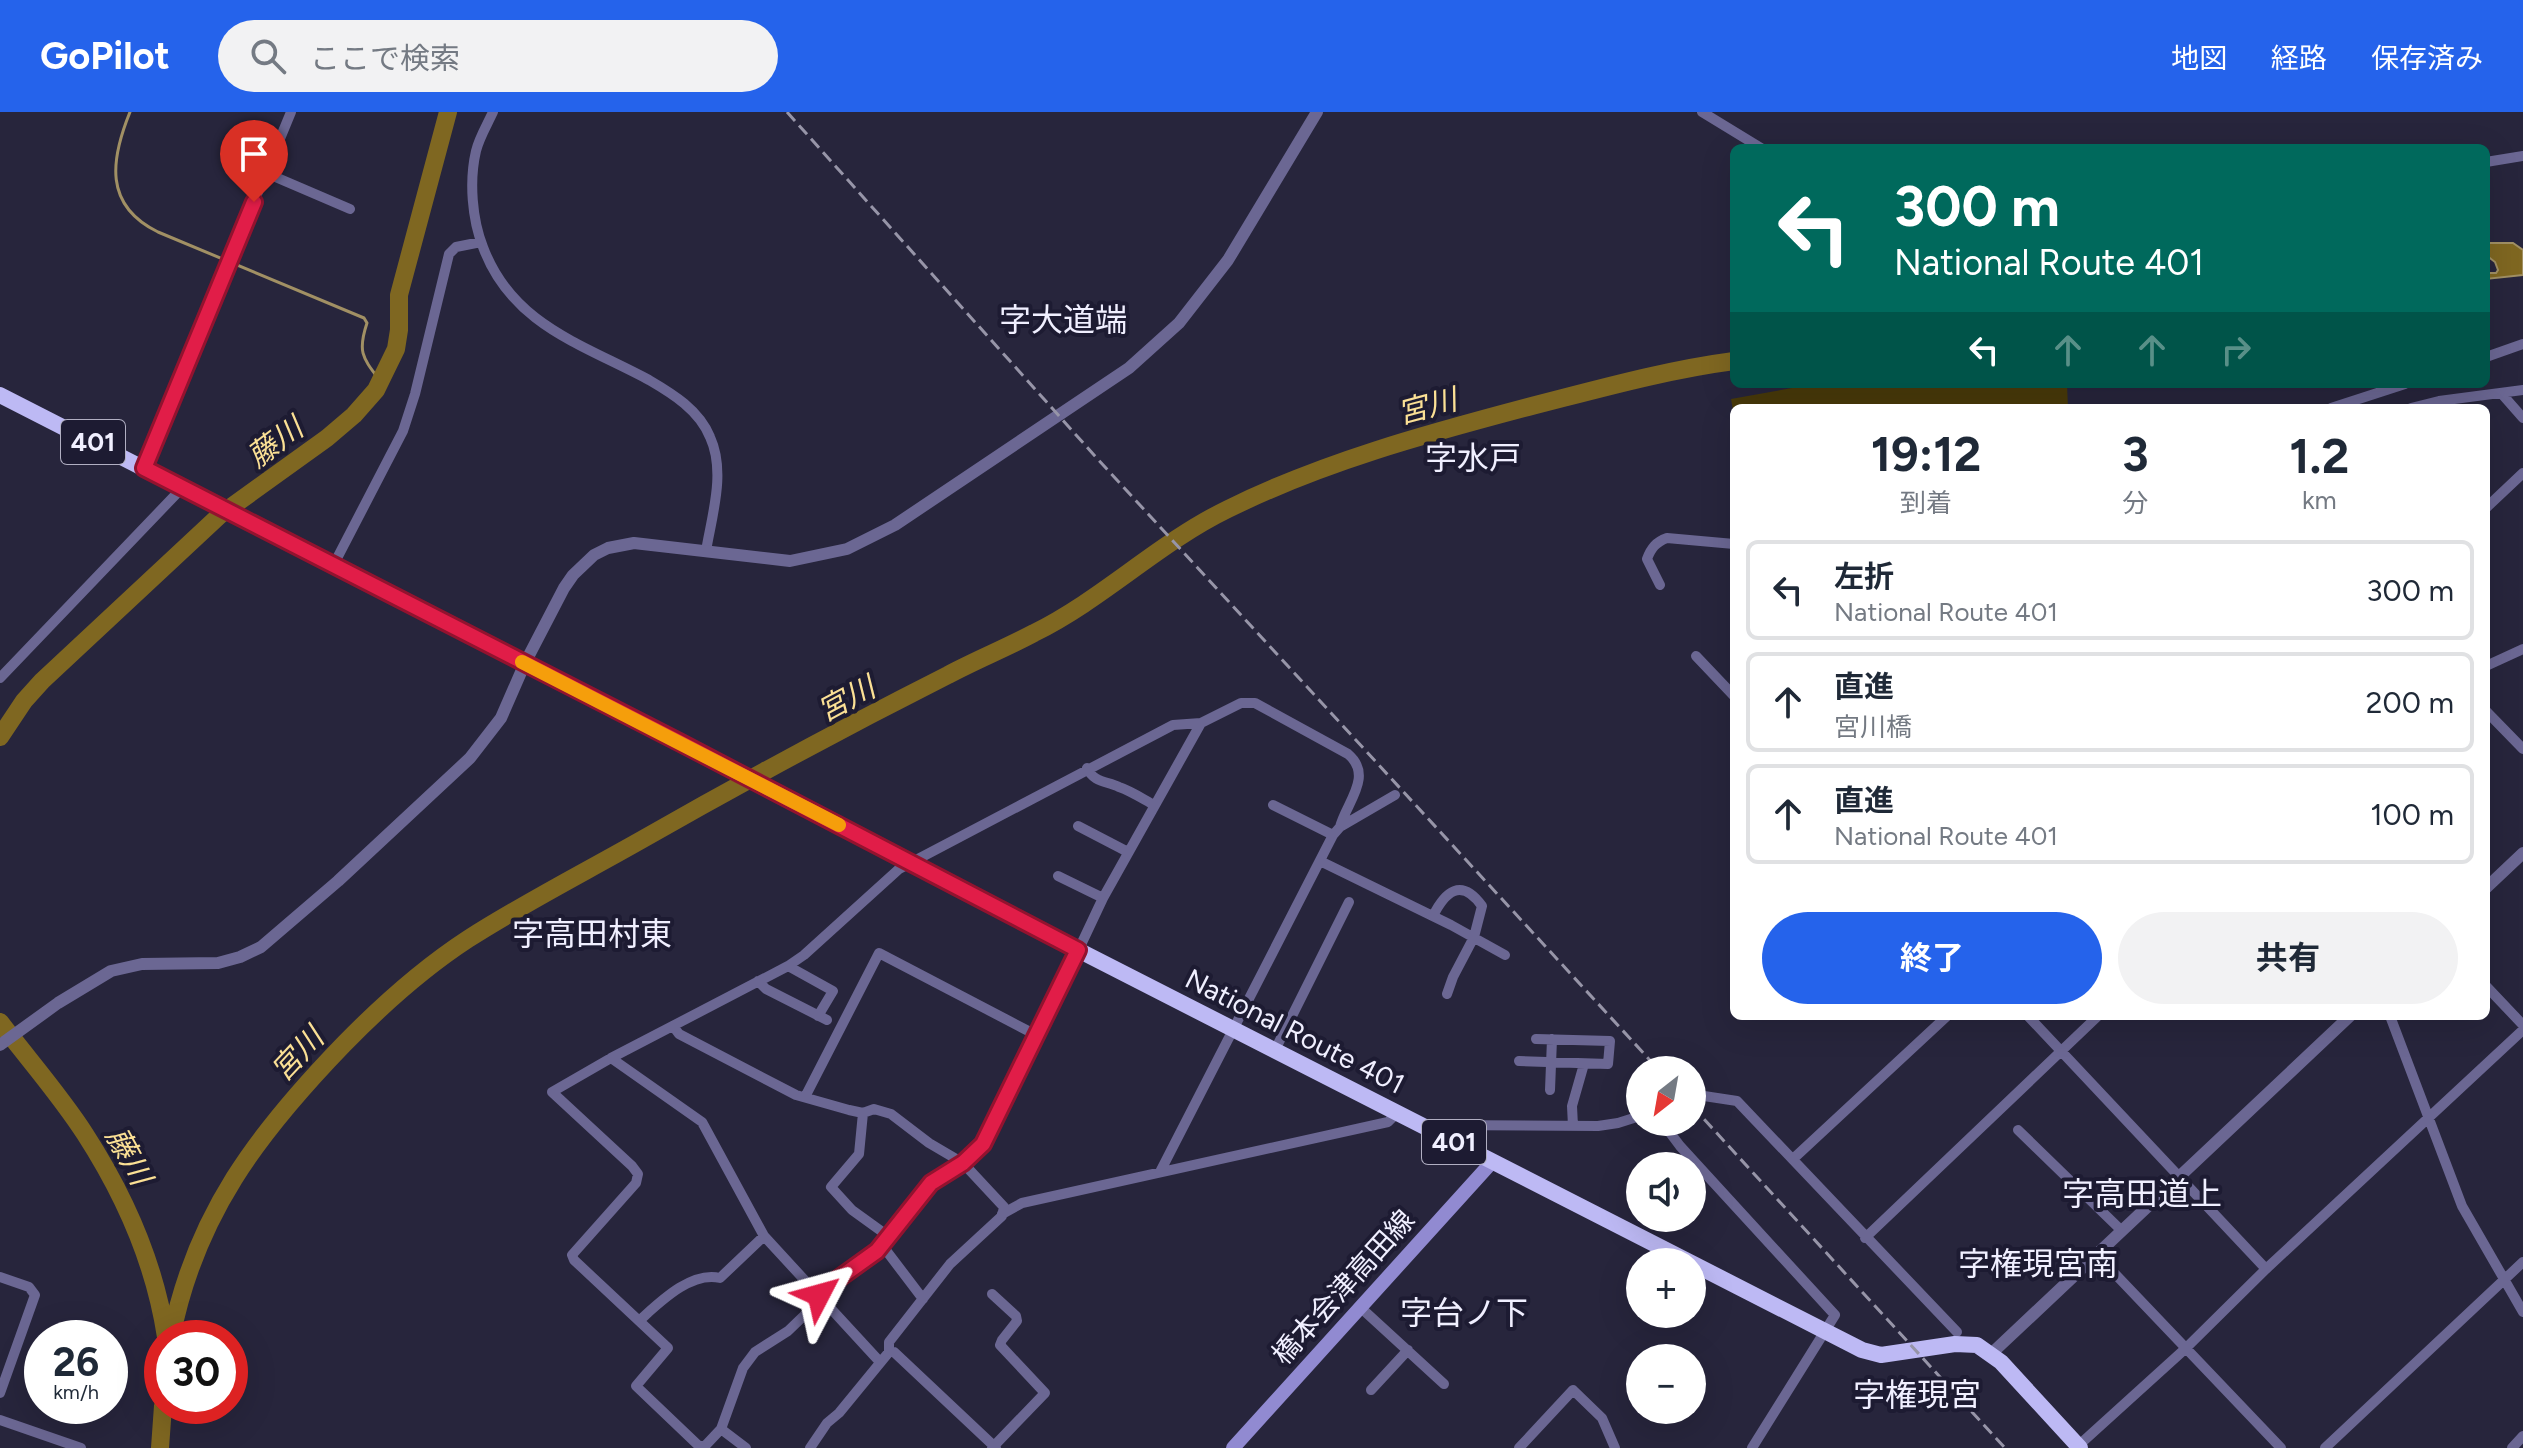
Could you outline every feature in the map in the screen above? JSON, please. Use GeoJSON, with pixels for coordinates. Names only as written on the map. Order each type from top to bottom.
{"type":"FeatureCollection","features":[{"type":"Feature","properties":{"kind":"highway","name":"401"},"geometry":{"type":"LineString","coordinates":[[0,395],[525,663]]}},
{"type":"Feature","properties":{"kind":"highway","name":"National Route 401"},"geometry":{"type":"LineString","coordinates":[[525,663],[1078,950],[1872,1354],[1955,1344],[1977,1345],[1991,1354]]}},
{"type":"Feature","properties":{"kind":"highway"},"geometry":{"type":"LineString","coordinates":[[1991,1354],[2079,1447]]}},
{"type":"Feature","properties":{"kind":"main road","name":"橋本会津高田線"},"geometry":{"type":"LineString","coordinates":[[1233,1448],[1492,1162]]}},
{"type":"Feature","properties":{"kind":"street"},"geometry":{"type":"LineString","coordinates":[[144,468],[291,112]]}},
{"type":"Feature","properties":{"kind":"street"},"geometry":{"type":"LineString","coordinates":[[493,112],[476,150],[473,175],[475,215],[481,242],[502,285],[524,311],[552,331],[675,396],[701,423],[710,437],[718,473],[706,551]]}},
{"type":"Feature","properties":{"kind":"street"},"geometry":{"type":"LineString","coordinates":[[0,1045],[111,971],[142,964],[218,963],[261,947],[338,881],[470,758],[501,718],[564,588],[594,555],[608,548],[634,543],[790,561],[847,549],[895,525],[1129,368],[1179,323],[1228,260],[1317,112]]}},
{"type":"Feature","properties":{"kind":"street"},"geometry":{"type":"LineString","coordinates":[[1702,112],[1754,144]]}},
{"type":"Feature","properties":{"kind":"street"},"geometry":{"type":"LineString","coordinates":[[2490,161],[2523,156]]}},
{"type":"Feature","properties":{"kind":"street"},"geometry":{"type":"LineString","coordinates":[[266,173],[350,209]]}},
{"type":"Feature","properties":{"kind":"street"},"geometry":{"type":"LineString","coordinates":[[333,566],[407,420],[449,254],[456,247],[481,242]]}},
{"type":"Feature","properties":{"kind":"street"},"geometry":{"type":"LineString","coordinates":[[2490,356],[2523,344]]}},
{"type":"Feature","properties":{"kind":"street"},"geometry":{"type":"LineString","coordinates":[[2343,404],[2393,388]]}},
{"type":"Feature","properties":{"kind":"street"},"geometry":{"type":"LineString","coordinates":[[2435,404],[2523,390]]}},
{"type":"Feature","properties":{"kind":"street"},"geometry":{"type":"LineString","coordinates":[[2501,393],[2523,418]]}},
{"type":"Feature","properties":{"kind":"street"},"geometry":{"type":"LineString","coordinates":[[2490,504],[2523,473]]}},
{"type":"Feature","properties":{"kind":"street"},"geometry":{"type":"LineString","coordinates":[[0,678],[184,489]]}},
{"type":"Feature","properties":{"kind":"street"},"geometry":{"type":"LineString","coordinates":[[1660,585],[1647,559],[1661,540],[1730,544]]}},
{"type":"Feature","properties":{"kind":"street"},"geometry":{"type":"LineString","coordinates":[[2490,664],[2523,649]]}},
{"type":"Feature","properties":{"kind":"street"},"geometry":{"type":"LineString","coordinates":[[1696,656],[1730,692]]}},
{"type":"Feature","properties":{"kind":"street"},"geometry":{"type":"LineString","coordinates":[[1160,1172],[1359,785],[1356,764],[1348,754],[1255,703],[1241,703],[1201,723],[1173,725],[911,862],[899,869],[788,966],[552,1092],[638,1174],[636,1183],[572,1255],[574,1260],[668,1348],[636,1386],[699,1446],[705,1446],[721,1429],[743,1368],[755,1352],[788,1331],[815,1305],[824,1289],[885,1241],[931,1183],[963,1163],[983,1144],[1103,898],[1201,723]]}},
{"type":"Feature","properties":{"kind":"street"},"geometry":{"type":"LineString","coordinates":[[2490,715],[2523,749]]}},
{"type":"Feature","properties":{"kind":"street"},"geometry":{"type":"LineString","coordinates":[[1087,768],[1103,784],[1117,785],[1154,805]]}},
{"type":"Feature","properties":{"kind":"street"},"geometry":{"type":"LineString","coordinates":[[1337,831],[1395,795]]}},
{"type":"Feature","properties":{"kind":"street"},"geometry":{"type":"LineString","coordinates":[[1273,805],[1337,831]]}},
{"type":"Feature","properties":{"kind":"street"},"geometry":{"type":"LineString","coordinates":[[1078,826],[1128,852]]}},
{"type":"Feature","properties":{"kind":"street"},"geometry":{"type":"LineString","coordinates":[[2490,884],[2523,853]]}},
{"type":"Feature","properties":{"kind":"street"},"geometry":{"type":"LineString","coordinates":[[1320,861],[1505,955]]}},
{"type":"Feature","properties":{"kind":"street"},"geometry":{"type":"LineString","coordinates":[[1058,876],[1103,898]]}},
{"type":"Feature","properties":{"kind":"street"},"geometry":{"type":"LineString","coordinates":[[1433,916],[1449,891],[1465,892],[1482,906],[1474,937],[1447,994]]}},
{"type":"Feature","properties":{"kind":"street"},"geometry":{"type":"LineString","coordinates":[[1275,1050],[1349,902]]}},
{"type":"Feature","properties":{"kind":"street"},"geometry":{"type":"LineString","coordinates":[[805,1097],[879,953],[1038,1036]]}},
{"type":"Feature","properties":{"kind":"street"},"geometry":{"type":"LineString","coordinates":[[758,981],[766,989],[823,1018],[833,991],[788,966]]}},
{"type":"Feature","properties":{"kind":"street"},"geometry":{"type":"LineString","coordinates":[[2079,1447],[2523,1028],[2490,991]]}},
{"type":"Feature","properties":{"kind":"street"},"geometry":{"type":"LineString","coordinates":[[1793,1159],[1943,1020]]}},
{"type":"Feature","properties":{"kind":"street"},"geometry":{"type":"LineString","coordinates":[[2032,1020],[2266,1269]]}},
{"type":"Feature","properties":{"kind":"street"},"geometry":{"type":"LineString","coordinates":[[1865,1238],[2094,1020]]}},
{"type":"Feature","properties":{"kind":"street"},"geometry":{"type":"LineString","coordinates":[[1991,1354],[2346,1020]]}},
{"type":"Feature","properties":{"kind":"street"},"geometry":{"type":"LineString","coordinates":[[2392,1020],[2462,1206],[2523,1312]]}},
{"type":"Feature","properties":{"kind":"street"},"geometry":{"type":"LineString","coordinates":[[673,1026],[679,1034],[796,1095],[863,1113],[874,1109],[891,1114],[929,1143],[963,1163],[1004,1207],[1002,1214]]}},
{"type":"Feature","properties":{"kind":"street"},"geometry":{"type":"LineString","coordinates":[[1519,1061],[1608,1064],[1610,1041],[1536,1039]]}},
{"type":"Feature","properties":{"kind":"street"},"geometry":{"type":"LineString","coordinates":[[1550,1090],[1552,1039]]}},
{"type":"Feature","properties":{"kind":"street"},"geometry":{"type":"LineString","coordinates":[[611,1058],[702,1122],[764,1236],[880,1362]]}},
{"type":"Feature","properties":{"kind":"street"},"geometry":{"type":"LineString","coordinates":[[1573,1126],[1572,1106],[1584,1064]]}},
{"type":"Feature","properties":{"kind":"street"},"geometry":{"type":"LineString","coordinates":[[1706,1096],[1737,1101],[1957,1332]]}},
{"type":"Feature","properties":{"kind":"street"},"geometry":{"type":"LineString","coordinates":[[863,1113],[859,1154],[831,1187],[885,1241],[923,1299]]}},
{"type":"Feature","properties":{"kind":"street"},"geometry":{"type":"LineString","coordinates":[[810,1448],[827,1423],[839,1413],[889,1352],[889,1342],[950,1264],[1002,1214],[1022,1203],[1388,1122],[1397,1113]]}},
{"type":"Feature","properties":{"kind":"street"},"geometry":{"type":"LineString","coordinates":[[1428,1128],[1433,1125],[1573,1126],[1626,1120]]}},
{"type":"Feature","properties":{"kind":"street"},"geometry":{"type":"LineString","coordinates":[[2018,1130],[2122,1231]]}},
{"type":"Feature","properties":{"kind":"street"},"geometry":{"type":"LineString","coordinates":[[1672,1136],[1833,1311],[1835,1318],[1752,1448]]}},
{"type":"Feature","properties":{"kind":"street"},"geometry":{"type":"LineString","coordinates":[[640,1320],[674,1292],[706,1277],[720,1278],[764,1236]]}},
{"type":"Feature","properties":{"kind":"street"},"geometry":{"type":"LineString","coordinates":[[2097,1255],[2281,1448]]}},
{"type":"Feature","properties":{"kind":"street"},"geometry":{"type":"LineString","coordinates":[[2325,1448],[2523,1262]]}},
{"type":"Feature","properties":{"kind":"street"},"geometry":{"type":"LineString","coordinates":[[0,1277],[29,1287],[35,1295],[0,1393]]}},
{"type":"Feature","properties":{"kind":"street"},"geometry":{"type":"LineString","coordinates":[[889,1352],[894,1352],[994,1447],[1045,1393],[1000,1345],[1017,1321],[1016,1316],[992,1294]]}},
{"type":"Feature","properties":{"kind":"street"},"geometry":{"type":"LineString","coordinates":[[1360,1307],[1444,1384]]}},
{"type":"Feature","properties":{"kind":"street"},"geometry":{"type":"LineString","coordinates":[[1371,1390],[1408,1350]]}},
{"type":"Feature","properties":{"kind":"street"},"geometry":{"type":"LineString","coordinates":[[1519,1448],[1573,1390],[1602,1418],[1615,1448]]}},
{"type":"Feature","properties":{"kind":"street"},"geometry":{"type":"LineString","coordinates":[[0,1420],[81,1448]]}},
{"type":"Feature","properties":{"kind":"street"},"geometry":{"type":"LineString","coordinates":[[721,1429],[746,1448]]}},
{"type":"Feature","properties":{"kind":"street"},"geometry":{"type":"LineString","coordinates":[[2512,1448],[2523,1436]]}},
{"type":"Feature","properties":{"kind":"shaded area"},"geometry":{"type":"Polygon","coordinates":[[[2490,243],[2513,243],[2523,250],[2523,275],[2490,279],[2490,273],[2498,270],[2490,258],[2490,243]]]}},
{"type":"Feature","properties":{"kind":"shaded area"},"geometry":{"type":"Polygon","coordinates":[[[1792,388],[2067,388],[2068,404],[1732,404],[1731,399],[1792,388]]]}},
{"type":"Feature","properties":{"kind":"waterway"},"geometry":{"type":"LineString","coordinates":[[130,112],[119,147],[116,180],[120,195],[140,221],[158,232],[364,318],[367,323],[362,349],[381,382]]}},
{"type":"Feature","properties":{"kind":"waterway","name":"藤川"},"geometry":{"type":"LineString","coordinates":[[0,737],[42,681],[220,515],[327,438],[354,415],[376,390],[396,349],[399,295],[448,112]]}},
{"type":"Feature","properties":{"kind":"waterway","name":"宮川"},"geometry":{"type":"LineString","coordinates":[[176,1320],[196,1253],[214,1214],[234,1178],[284,1111],[372,1016],[434,963],[489,926],[794,755],[1059,619],[1202,523],[1264,492],[1375,450],[1451,428],[1630,381],[1730,362]]}},
{"type":"Feature","properties":{"kind":"waterway","name":"藤川"},"geometry":{"type":"LineString","coordinates":[[0,1022],[55,1091],[100,1158],[136,1231],[163,1320]]}},
{"type":"Feature","properties":{"kind":"waterway","name":"宮川"},"geometry":{"type":"LineString","coordinates":[[160,1448],[162,1424]]}},
{"type":"Feature","properties":{"kind":"railway"},"geometry":{"type":"LineString","coordinates":[[787,112],[1094,455],[1646,1056]]}},
{"type":"Feature","properties":{"kind":"railway"},"geometry":{"type":"LineString","coordinates":[[1706,1121],[2005,1448]]}},
{"type":"Feature","properties":{"kind":"slow traffic"},"geometry":{"type":"LineString","coordinates":[[522,662],[839,825]]}},
{"type":"Feature","properties":{"kind":"district","name":"字大道端"},"geometry":{"type":"Point","coordinates":[1063,320]}},
{"type":"Feature","properties":{"kind":"district","name":"字水戸"},"geometry":{"type":"Point","coordinates":[1473,458]}},
{"type":"Feature","properties":{"kind":"district","name":"字高田村東"},"geometry":{"type":"Point","coordinates":[592,934]}},
{"type":"Feature","properties":{"kind":"district","name":"字高田道上"},"geometry":{"type":"Point","coordinates":[2142,1194]}},
{"type":"Feature","properties":{"kind":"district","name":"字権現宮南"},"geometry":{"type":"Point","coordinates":[2038,1264]}},
{"type":"Feature","properties":{"kind":"district","name":"字台ノ下"},"geometry":{"type":"Point","coordinates":[1464,1313]}},
{"type":"Feature","properties":{"kind":"district","name":"字権現宮"},"geometry":{"type":"Point","coordinates":[1917,1395]}},
{"type":"Feature","properties":{"kind":"route"},"geometry":{"type":"LineString","coordinates":[[254,202],[144,468],[1078,950],[983,1144],[963,1163],[931,1183],[877,1251],[819,1295]]}}]}
